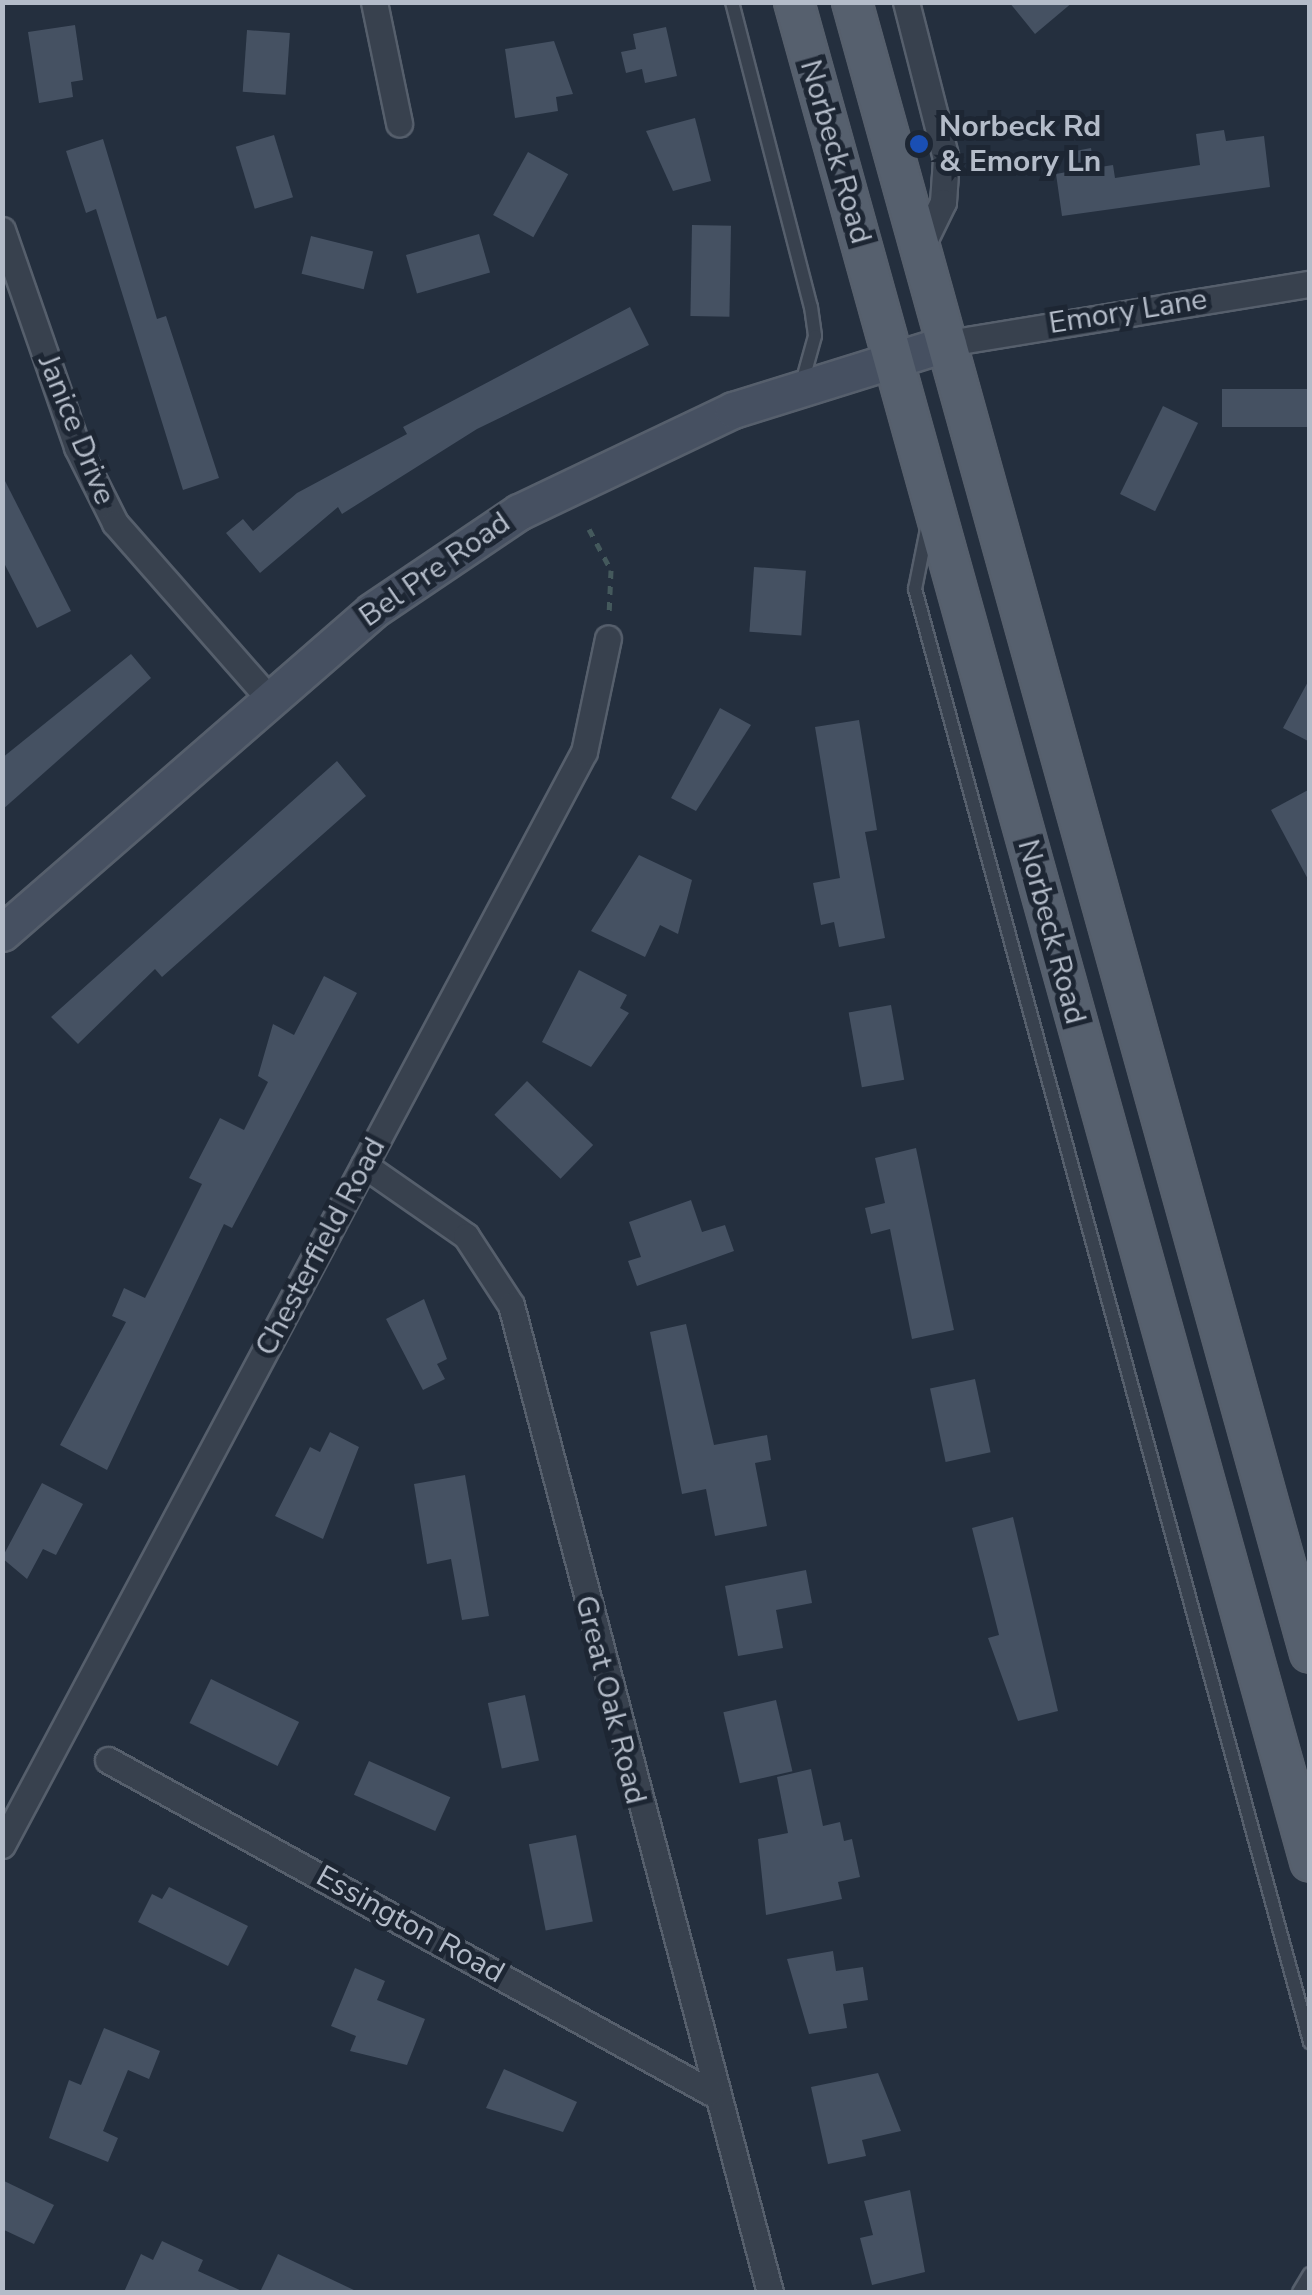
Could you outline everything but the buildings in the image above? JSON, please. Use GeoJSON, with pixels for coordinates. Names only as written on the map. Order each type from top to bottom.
{"type":"FeatureCollection","features":[{"type":"Feature","properties":{"kind":"main road","name":"Norbeck Road"},"geometry":{"type":"LineString","coordinates":[[794,2],[1310,1862]]}},
{"type":"Feature","properties":{"kind":"main road","name":"Norbeck Road"},"geometry":{"type":"LineString","coordinates":[[852,2],[1310,1653]]}},
{"type":"Feature","properties":{"kind":"main road","name":"Bel Pre Road"},"geometry":{"type":"LineString","coordinates":[[2,933],[268,697],[519,512],[635,452],[801,388],[948,343]]}},
{"type":"Feature","properties":{"kind":"street"},"geometry":{"type":"LineString","coordinates":[[374,2],[399,123]]}},
{"type":"Feature","properties":{"kind":"street","name":"Norbeck Road"},"geometry":{"type":"LineString","coordinates":[[906,2],[946,159],[943,202],[921,247]]}},
{"type":"Feature","properties":{"kind":"street","name":"Janice Drive"},"geometry":{"type":"LineString","coordinates":[[2,230],[77,447],[115,523],[268,697]]}},
{"type":"Feature","properties":{"kind":"street","name":"Emory Lane"},"geometry":{"type":"LineString","coordinates":[[948,343],[1310,284]]}},
{"type":"Feature","properties":{"kind":"street","name":"Chesterfield Road"},"geometry":{"type":"LineString","coordinates":[[2,1845],[584,752],[608,638]]}},
{"type":"Feature","properties":{"kind":"street","name":"Great Oak Road"},"geometry":{"type":"LineString","coordinates":[[364,1165],[466,1236],[510,1305],[710,2092],[770,2292]]}},
{"type":"Feature","properties":{"kind":"street","name":"Essington Road"},"geometry":{"type":"LineString","coordinates":[[108,1760],[710,2092]]}},
{"type":"Feature","properties":{"kind":"lane"},"geometry":{"type":"LineString","coordinates":[[732,2],[811,307],[815,336],[801,388]]}},
{"type":"Feature","properties":{"kind":"lane"},"geometry":{"type":"LineString","coordinates":[[934,508],[918,544],[915,589],[1310,2042]]}},
{"type":"Feature","properties":{"kind":"lane"},"geometry":{"type":"LineString","coordinates":[[1299,2292],[1310,2274]]}},
{"type":"Feature","properties":{"kind":"path"},"geometry":{"type":"LineString","coordinates":[[589,529],[611,570],[608,638]]}},
{"type":"Feature","properties":{"kind":"place","name":"Norbeck Rd & Emory Ln"},"geometry":{"type":"Point","coordinates":[919,144]}}]}
